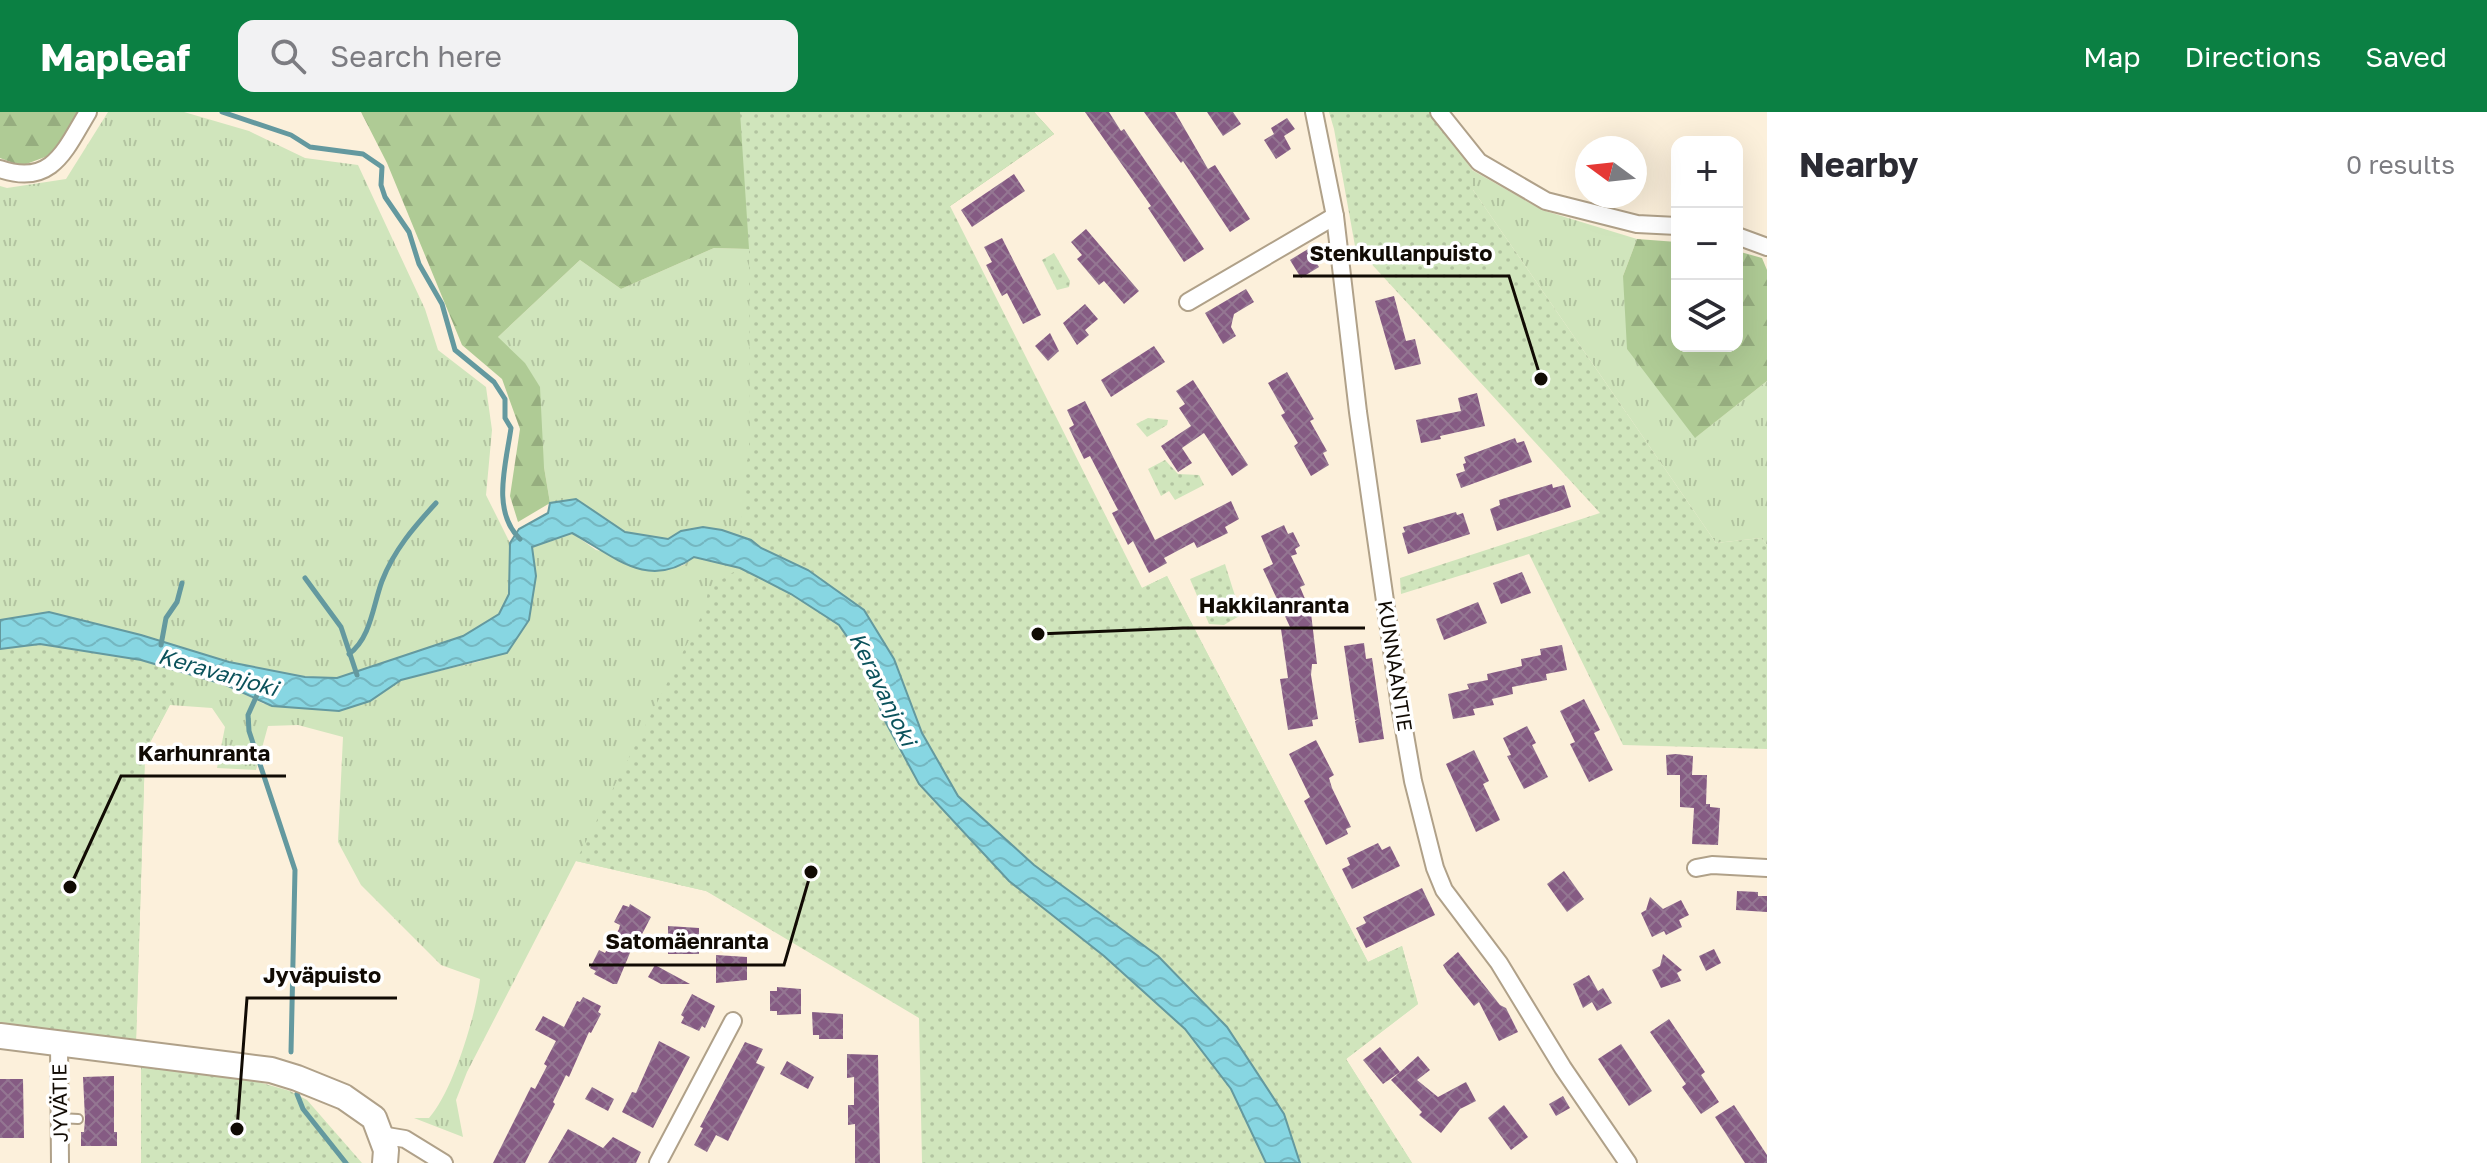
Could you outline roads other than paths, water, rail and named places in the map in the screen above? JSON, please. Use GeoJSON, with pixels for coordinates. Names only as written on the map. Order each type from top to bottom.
{"type":"FeatureCollection","features":[{"type":"Feature","properties":{"kind":"street"},"geometry":{"type":"LineString","coordinates":[[0,169],[24,174],[52,167],[88,112]]}},
{"type":"Feature","properties":{"kind":"street","name":"KUNNAANTIE"},"geometry":{"type":"LineString","coordinates":[[1314,112],[1335,216],[1358,412],[1400,706],[1413,781],[1435,868],[1444,890],[1499,963],[1563,1068],[1628,1163]]}},
{"type":"Feature","properties":{"kind":"street"},"geometry":{"type":"LineString","coordinates":[[1439,112],[1479,162],[1546,201],[1637,224],[1671,226]]}},
{"type":"Feature","properties":{"kind":"street"},"geometry":{"type":"LineString","coordinates":[[1188,302],[1335,216]]}},
{"type":"Feature","properties":{"kind":"street"},"geometry":{"type":"LineString","coordinates":[[1743,238],[1767,247]]}},
{"type":"Feature","properties":{"kind":"street"},"geometry":{"type":"LineString","coordinates":[[1696,868],[1712,865],[1767,868]]}},
{"type":"Feature","properties":{"kind":"street"},"geometry":{"type":"LineString","coordinates":[[658,1163],[733,1021]]}},
{"type":"Feature","properties":{"kind":"street"},"geometry":{"type":"LineString","coordinates":[[0,1036],[271,1070],[344,1097],[374,1118],[386,1150],[385,1163]]}},
{"type":"Feature","properties":{"kind":"street","name":"JYVÄTIE"},"geometry":{"type":"LineString","coordinates":[[59,1043],[60,1163]]}},
{"type":"Feature","properties":{"kind":"street"},"geometry":{"type":"LineString","coordinates":[[381,1135],[405,1139],[444,1163]]}},
{"type":"Feature","properties":{"kind":"lane"},"geometry":{"type":"LineString","coordinates":[[60,1118],[78,1119]]}},
{"type":"Feature","properties":{"kind":"water","name":"Keravanjoki"},"geometry":{"type":"Polygon","coordinates":[[[576,499],[625,532],[668,539],[681,531],[703,527],[751,540],[761,548],[808,570],[864,610],[894,659],[922,733],[958,796],[1034,865],[1158,956],[1227,1027],[1284,1114],[1300,1163],[1266,1163],[1231,1089],[1185,1029],[1104,956],[1009,881],[919,784],[884,719],[863,660],[839,625],[791,594],[740,568],[694,557],[677,567],[661,571],[646,570],[616,559],[572,533],[532,547],[536,576],[529,620],[507,653],[401,680],[370,701],[339,711],[272,706],[226,685],[141,660],[40,644],[0,649],[0,620],[49,612],[141,635],[229,662],[305,677],[337,678],[463,636],[499,614],[509,594],[510,543],[519,529],[548,513],[550,503],[576,499]]]}},
{"type":"Feature","properties":{"kind":"waterway"},"geometry":{"type":"LineString","coordinates":[[222,112],[291,135],[310,147],[363,154],[382,167],[381,185],[385,197],[409,232],[419,264],[442,304],[455,350],[494,382],[505,399],[505,418],[511,428],[503,501],[511,528],[520,539]]}},
{"type":"Feature","properties":{"kind":"waterway"},"geometry":{"type":"LineString","coordinates":[[349,654],[367,630],[392,559],[436,503]]}},
{"type":"Feature","properties":{"kind":"waterway"},"geometry":{"type":"LineString","coordinates":[[305,578],[341,627],[357,675]]}},
{"type":"Feature","properties":{"kind":"waterway","name":"Keravanjoki"},"geometry":{"type":"LineString","coordinates":[[161,645],[166,618],[177,602],[182,583]]}},
{"type":"Feature","properties":{"kind":"waterway","name":"Keravanjoki"},"geometry":{"type":"LineString","coordinates":[[257,695],[248,715],[249,731],[295,870],[291,1052]]}},
{"type":"Feature","properties":{"kind":"waterway"},"geometry":{"type":"LineString","coordinates":[[297,1094],[303,1109],[346,1163]]}},
{"type":"Feature","properties":{"kind":"place","name":"Stenkullanpuisto"},"geometry":{"type":"Point","coordinates":[1541,379]}},
{"type":"Feature","properties":{"kind":"place","name":"Hakkilanranta"},"geometry":{"type":"Point","coordinates":[1038,634]}},
{"type":"Feature","properties":{"kind":"place","name":"Satomäenranta"},"geometry":{"type":"Point","coordinates":[811,872]}},
{"type":"Feature","properties":{"kind":"place","name":"Karhunranta"},"geometry":{"type":"Point","coordinates":[70,887]}},
{"type":"Feature","properties":{"kind":"place","name":"Jyväpuisto"},"geometry":{"type":"Point","coordinates":[237,1129]}}]}
